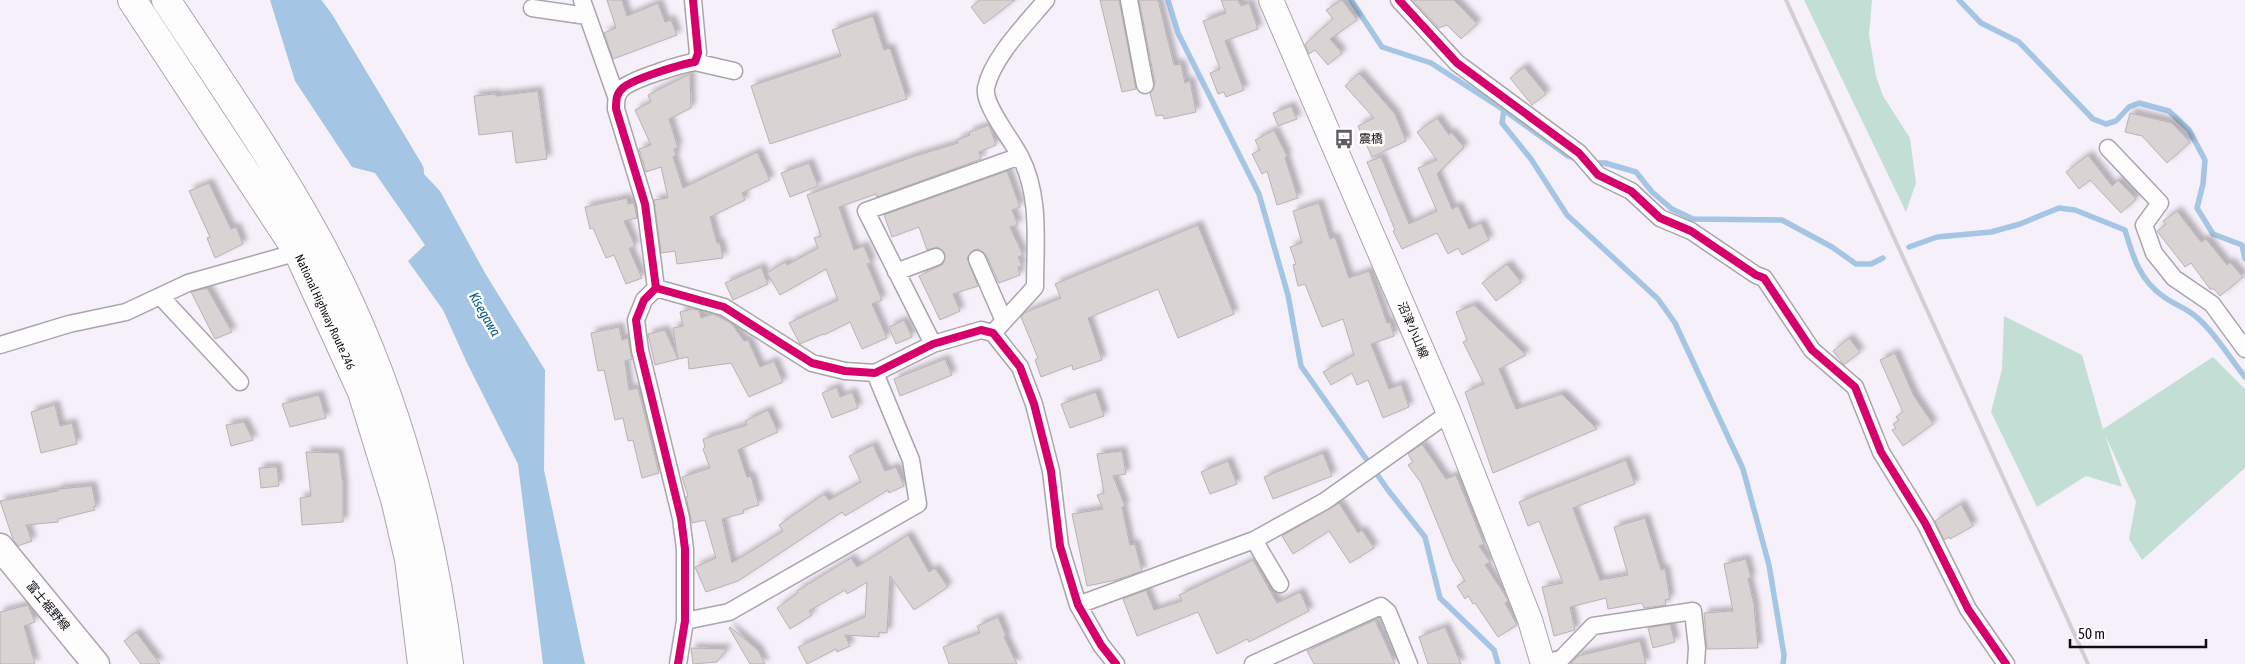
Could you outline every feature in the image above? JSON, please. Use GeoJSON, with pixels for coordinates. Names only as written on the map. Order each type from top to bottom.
{"type":"FeatureCollection","features":[{"type":"Feature","properties":{"kind":"highway","name":"National Highway Route 246"},"geometry":{"type":"LineString","coordinates":[[132,0],[298,252],[362,392],[380,446],[409,559],[422,664]]}},
{"type":"Feature","properties":{"kind":"highway","name":"National Highway Route 246"},"geometry":{"type":"LineString","coordinates":[[166,0],[274,166],[318,240],[370,348],[398,427],[423,520],[444,620],[449,664]]}},
{"type":"Feature","properties":{"kind":"highway"},"geometry":{"type":"LineString","coordinates":[[398,427],[437,522],[458,609],[468,664]]}},
{"type":"Feature","properties":{"kind":"highway"},"geometry":{"type":"LineString","coordinates":[[412,664],[416,614]]}},
{"type":"Feature","properties":{"kind":"main road","name":"沼津小山線"},"geometry":{"type":"LineString","coordinates":[[1271,0],[1450,413],[1530,620],[1544,664]]}},
{"type":"Feature","properties":{"kind":"main road","name":"富士裾野線"},"geometry":{"type":"LineString","coordinates":[[0,547],[96,664]]}},
{"type":"Feature","properties":{"kind":"street"},"geometry":{"type":"LineString","coordinates":[[582,0],[616,96],[616,109],[645,204],[656,288]]}},
{"type":"Feature","properties":{"kind":"street"},"geometry":{"type":"LineString","coordinates":[[693,0],[698,53],[695,62]]}},
{"type":"Feature","properties":{"kind":"street"},"geometry":{"type":"LineString","coordinates":[[1129,0],[1145,85]]}},
{"type":"Feature","properties":{"kind":"street"},"geometry":{"type":"LineString","coordinates":[[1399,0],[1457,63],[1581,156],[1598,175],[1631,190],[1660,218],[1691,231],[1756,275],[1764,278],[1812,350],[1854,387],[1881,452],[1925,523],[1968,609],[2006,664]]}},
{"type":"Feature","properties":{"kind":"street"},"geometry":{"type":"LineString","coordinates":[[656,288],[724,307],[812,363],[845,371],[874,373],[933,344],[981,330],[999,327],[1035,287],[1034,193],[1020,156],[996,118],[986,90],[993,67],[1039,3]]}},
{"type":"Feature","properties":{"kind":"street"},"geometry":{"type":"LineString","coordinates":[[532,8],[587,16]]}},
{"type":"Feature","properties":{"kind":"street"},"geometry":{"type":"LineString","coordinates":[[616,96],[624,87],[682,64],[695,62],[734,70]]}},
{"type":"Feature","properties":{"kind":"street"},"geometry":{"type":"LineString","coordinates":[[2108,148],[2160,204],[2144,225],[2154,253],[2174,278],[2212,304],[2245,348]]}},
{"type":"Feature","properties":{"kind":"street"},"geometry":{"type":"LineString","coordinates":[[933,344],[866,211],[1020,156]]}},
{"type":"Feature","properties":{"kind":"street"},"geometry":{"type":"LineString","coordinates":[[0,345],[70,324],[126,312],[161,297],[188,282],[298,252]]}},
{"type":"Feature","properties":{"kind":"street"},"geometry":{"type":"LineString","coordinates":[[896,272],[936,257]]}},
{"type":"Feature","properties":{"kind":"street"},"geometry":{"type":"LineString","coordinates":[[977,259],[999,327],[1020,367],[1034,404],[1051,471],[1060,546],[1078,605],[1101,645],[1116,664]]}},
{"type":"Feature","properties":{"kind":"street"},"geometry":{"type":"LineString","coordinates":[[656,288],[644,300],[636,320],[640,350],[681,518],[685,549],[685,622],[678,664]]}},
{"type":"Feature","properties":{"kind":"street"},"geometry":{"type":"LineString","coordinates":[[161,297],[240,382]]}},
{"type":"Feature","properties":{"kind":"street"},"geometry":{"type":"LineString","coordinates":[[685,622],[729,612],[918,504],[912,460],[874,373]]}},
{"type":"Feature","properties":{"kind":"street"},"geometry":{"type":"LineString","coordinates":[[1078,605],[1254,540],[1325,501],[1450,413]]}},
{"type":"Feature","properties":{"kind":"street"},"geometry":{"type":"LineString","coordinates":[[1254,540],[1280,584]]}},
{"type":"Feature","properties":{"kind":"street"},"geometry":{"type":"LineString","coordinates":[[1252,664],[1381,606],[1388,612],[1410,664]]}},
{"type":"Feature","properties":{"kind":"street"},"geometry":{"type":"LineString","coordinates":[[1544,664],[1562,658],[1593,626],[1694,611],[1697,648],[1696,664]]}},
{"type":"Feature","properties":{"kind":"green space"},"geometry":{"type":"Polygon","coordinates":[[[1804,0],[1872,0],[1869,35],[1876,76],[1883,96],[1910,138],[1916,183],[1906,212],[1804,0]]]}},
{"type":"Feature","properties":{"kind":"green space"},"geometry":{"type":"Polygon","coordinates":[[[2004,316],[2082,355],[2103,429],[2213,357],[2245,389],[2245,468],[2142,560],[2129,539],[2136,502],[2105,435],[2122,487],[2086,476],[2037,507],[1991,412],[2002,369],[2004,316]]]}},
{"type":"Feature","properties":{"kind":"water"},"geometry":{"type":"Polygon","coordinates":[[[270,0],[321,0],[326,9],[351,97],[440,191],[485,273],[545,370],[544,470],[585,664],[543,664],[518,464],[467,363],[443,310],[408,261],[425,245],[375,173],[352,167],[295,81],[270,0]]]}},
{"type":"Feature","properties":{"kind":"building"},"geometry":{"type":"Polygon","coordinates":[[[607,0],[622,0],[627,16],[658,3],[665,22],[671,20],[677,35],[613,59],[604,33],[616,28],[607,0]]]}},
{"type":"Feature","properties":{"kind":"building"},"geometry":{"type":"Polygon","coordinates":[[[980,0],[1015,0],[984,24],[971,7],[980,0]]]}},
{"type":"Feature","properties":{"kind":"building"},"geometry":{"type":"Polygon","coordinates":[[[1100,0],[1119,0],[1136,89],[1122,92],[1100,0]]]}},
{"type":"Feature","properties":{"kind":"building"},"geometry":{"type":"Polygon","coordinates":[[[1139,0],[1158,0],[1174,65],[1181,64],[1185,83],[1190,81],[1196,112],[1164,119],[1163,115],[1156,116],[1150,93],[1155,83],[1139,0]]]}},
{"type":"Feature","properties":{"kind":"building"},"geometry":{"type":"Polygon","coordinates":[[[1221,0],[1238,0],[1241,6],[1249,3],[1258,29],[1225,41],[1244,90],[1226,97],[1224,92],[1218,94],[1210,73],[1220,69],[1203,21],[1226,13],[1221,0]]]}},
{"type":"Feature","properties":{"kind":"building"},"geometry":{"type":"Polygon","coordinates":[[[1342,0],[1357,20],[1330,39],[1342,53],[1328,65],[1315,50],[1309,54],[1305,44],[1333,19],[1326,10],[1342,0]]]}},
{"type":"Feature","properties":{"kind":"building"},"geometry":{"type":"Polygon","coordinates":[[[1413,0],[1454,0],[1477,24],[1461,39],[1447,25],[1439,28],[1413,0]]]}},
{"type":"Feature","properties":{"kind":"building"},"geometry":{"type":"Polygon","coordinates":[[[873,16],[884,50],[890,48],[907,99],[770,144],[751,86],[841,56],[832,30],[873,16]]]}},
{"type":"Feature","properties":{"kind":"building"},"geometry":{"type":"Polygon","coordinates":[[[1524,67],[1546,94],[1532,105],[1510,78],[1524,67]]]}},
{"type":"Feature","properties":{"kind":"building"},"geometry":{"type":"Polygon","coordinates":[[[1359,73],[1395,114],[1406,141],[1372,157],[1358,126],[1374,118],[1345,86],[1359,73]]]}},
{"type":"Feature","properties":{"kind":"building"},"geometry":{"type":"Polygon","coordinates":[[[690,74],[691,108],[669,119],[678,148],[674,149],[676,155],[673,157],[683,188],[757,152],[770,180],[742,193],[745,200],[710,217],[717,243],[720,243],[723,258],[677,264],[675,251],[661,253],[654,200],[668,198],[661,167],[646,172],[639,149],[651,145],[635,110],[651,102],[648,95],[690,74]]]}},
{"type":"Feature","properties":{"kind":"building"},"geometry":{"type":"Polygon","coordinates":[[[538,91],[547,159],[516,163],[512,131],[479,135],[474,96],[496,94],[496,96],[538,91]]]}},
{"type":"Feature","properties":{"kind":"building"},"geometry":{"type":"Polygon","coordinates":[[[1291,106],[1297,119],[1278,126],[1273,113],[1291,106]]]}},
{"type":"Feature","properties":{"kind":"building"},"geometry":{"type":"Polygon","coordinates":[[[2130,113],[2172,123],[2190,142],[2167,163],[2142,136],[2125,132],[2130,113]]]}},
{"type":"Feature","properties":{"kind":"building"},"geometry":{"type":"Polygon","coordinates":[[[1437,118],[1449,135],[1451,132],[1464,147],[1437,174],[1452,209],[1458,206],[1469,229],[1481,223],[1489,240],[1462,255],[1458,248],[1448,254],[1437,233],[1402,249],[1393,231],[1395,230],[1367,162],[1381,157],[1409,224],[1437,211],[1418,168],[1437,160],[1417,132],[1437,118]]]}},
{"type":"Feature","properties":{"kind":"building"},"geometry":{"type":"Polygon","coordinates":[[[989,125],[996,145],[979,152],[981,159],[877,197],[876,194],[839,207],[854,250],[864,246],[871,263],[867,264],[882,300],[872,304],[887,338],[862,349],[850,322],[800,344],[789,323],[838,300],[826,269],[780,295],[767,273],[785,262],[787,265],[818,248],[814,238],[821,236],[807,195],[915,156],[958,143],[957,140],[970,135],[969,132],[989,125]]]}},
{"type":"Feature","properties":{"kind":"building"},"geometry":{"type":"Polygon","coordinates":[[[1274,130],[1287,156],[1285,158],[1298,198],[1277,205],[1267,171],[1262,174],[1252,154],[1260,150],[1255,140],[1274,130]]]}},
{"type":"Feature","properties":{"kind":"building"},"geometry":{"type":"Polygon","coordinates":[[[2088,155],[2112,186],[2118,180],[2136,199],[2121,213],[2090,180],[2079,189],[2066,172],[2088,155]]]}},
{"type":"Feature","properties":{"kind":"building"},"geometry":{"type":"Polygon","coordinates":[[[809,163],[818,186],[790,197],[781,173],[809,163]]]}},
{"type":"Feature","properties":{"kind":"building"},"geometry":{"type":"Polygon","coordinates":[[[1007,171],[1020,207],[1012,210],[1018,225],[1010,227],[1023,255],[1018,257],[1022,266],[1018,267],[1020,275],[999,283],[986,255],[979,249],[973,250],[967,258],[978,286],[953,294],[960,311],[940,320],[919,276],[943,264],[945,253],[938,247],[927,250],[919,227],[892,237],[884,215],[1007,171]]]}},
{"type":"Feature","properties":{"kind":"building"},"geometry":{"type":"Polygon","coordinates":[[[209,183],[231,229],[236,227],[243,244],[215,258],[207,238],[210,237],[189,191],[209,183]]]}},
{"type":"Feature","properties":{"kind":"building"},"geometry":{"type":"Polygon","coordinates":[[[627,198],[628,204],[634,203],[637,218],[624,221],[635,246],[629,249],[642,278],[626,284],[614,255],[606,258],[593,228],[590,229],[585,207],[627,198]]]}},
{"type":"Feature","properties":{"kind":"building"},"geometry":{"type":"Polygon","coordinates":[[[1319,203],[1330,239],[1335,237],[1349,278],[1369,271],[1387,323],[1390,322],[1394,336],[1371,344],[1389,389],[1401,384],[1409,407],[1383,418],[1368,380],[1357,385],[1352,373],[1331,385],[1323,372],[1354,355],[1343,319],[1322,327],[1305,284],[1298,286],[1293,265],[1296,264],[1290,247],[1302,243],[1293,211],[1319,203]]]}},
{"type":"Feature","properties":{"kind":"building"},"geometry":{"type":"Polygon","coordinates":[[[2177,211],[2201,242],[2206,239],[2227,265],[2230,262],[2243,277],[2220,296],[2214,289],[2210,289],[2191,263],[2185,267],[2157,231],[2166,224],[2163,221],[2177,211]]]}},
{"type":"Feature","properties":{"kind":"building"},"geometry":{"type":"Polygon","coordinates":[[[1198,225],[1234,314],[1178,338],[1158,289],[1088,318],[1102,360],[1073,370],[1072,365],[1041,377],[1035,360],[1038,358],[1021,317],[1024,313],[1061,298],[1055,284],[1198,225]]]}},
{"type":"Feature","properties":{"kind":"building"},"geometry":{"type":"Polygon","coordinates":[[[1507,264],[1521,282],[1496,301],[1482,283],[1507,264]]]}},
{"type":"Feature","properties":{"kind":"building"},"geometry":{"type":"Polygon","coordinates":[[[761,267],[768,284],[733,300],[725,283],[761,267]]]}},
{"type":"Feature","properties":{"kind":"building"},"geometry":{"type":"Polygon","coordinates":[[[207,288],[232,332],[215,339],[191,292],[207,288]]]}},
{"type":"Feature","properties":{"kind":"building"},"geometry":{"type":"Polygon","coordinates":[[[1474,305],[1526,355],[1499,369],[1516,409],[1562,394],[1597,429],[1493,473],[1465,392],[1484,384],[1463,342],[1467,340],[1456,312],[1474,305]]]}},
{"type":"Feature","properties":{"kind":"building"},"geometry":{"type":"Polygon","coordinates":[[[693,309],[699,310],[701,318],[713,314],[731,323],[744,341],[748,340],[760,367],[774,361],[783,382],[749,397],[731,363],[689,369],[688,357],[678,359],[673,328],[683,326],[680,312],[693,309]]]}},
{"type":"Feature","properties":{"kind":"building"},"geometry":{"type":"Polygon","coordinates":[[[904,320],[912,337],[896,344],[889,327],[904,320]]]}},
{"type":"Feature","properties":{"kind":"building"},"geometry":{"type":"Polygon","coordinates":[[[619,327],[622,340],[628,338],[632,359],[625,361],[629,390],[638,388],[659,473],[642,478],[633,440],[628,441],[623,418],[615,420],[604,370],[598,371],[591,333],[619,327]]]}},
{"type":"Feature","properties":{"kind":"building"},"geometry":{"type":"Polygon","coordinates":[[[665,330],[678,359],[655,365],[648,334],[665,330]]]}},
{"type":"Feature","properties":{"kind":"building"},"geometry":{"type":"Polygon","coordinates":[[[1849,338],[1860,352],[1844,365],[1833,351],[1849,338]]]}},
{"type":"Feature","properties":{"kind":"building"},"geometry":{"type":"Polygon","coordinates":[[[1895,353],[1914,396],[1933,424],[1903,446],[1892,430],[1896,428],[1893,424],[1899,420],[1896,417],[1903,412],[1880,360],[1895,353]]]}},
{"type":"Feature","properties":{"kind":"building"},"geometry":{"type":"Polygon","coordinates":[[[945,359],[952,375],[900,396],[894,379],[945,359]]]}},
{"type":"Feature","properties":{"kind":"building"},"geometry":{"type":"Polygon","coordinates":[[[837,387],[840,397],[852,392],[858,408],[832,418],[822,393],[837,387]]]}},
{"type":"Feature","properties":{"kind":"building"},"geometry":{"type":"Polygon","coordinates":[[[1096,392],[1104,416],[1070,428],[1061,404],[1096,392]]]}},
{"type":"Feature","properties":{"kind":"building"},"geometry":{"type":"Polygon","coordinates":[[[319,395],[326,418],[290,427],[282,404],[319,395]]]}},
{"type":"Feature","properties":{"kind":"building"},"geometry":{"type":"Polygon","coordinates":[[[55,405],[60,426],[72,423],[77,444],[41,453],[31,412],[55,405]]]}},
{"type":"Feature","properties":{"kind":"building"},"geometry":{"type":"Polygon","coordinates":[[[768,410],[778,432],[738,450],[747,477],[751,476],[759,505],[743,510],[744,513],[722,519],[732,563],[783,531],[779,525],[824,494],[829,500],[861,482],[849,456],[873,445],[885,471],[896,467],[904,486],[889,493],[888,490],[845,516],[842,512],[738,581],[706,592],[695,567],[716,558],[705,520],[692,523],[686,497],[688,496],[682,477],[710,468],[703,449],[705,447],[703,439],[747,425],[745,421],[768,410]]]}},
{"type":"Feature","properties":{"kind":"building"},"geometry":{"type":"Polygon","coordinates":[[[244,422],[253,440],[231,446],[226,425],[244,422]]]}},
{"type":"Feature","properties":{"kind":"building"},"geometry":{"type":"Polygon","coordinates":[[[1422,444],[1446,479],[1456,475],[1484,544],[1479,546],[1490,562],[1485,565],[1508,601],[1505,603],[1517,625],[1498,637],[1475,603],[1473,604],[1468,596],[1465,599],[1457,586],[1465,581],[1453,561],[1421,483],[1408,465],[1413,462],[1408,454],[1422,444]]]}},
{"type":"Feature","properties":{"kind":"building"},"geometry":{"type":"Polygon","coordinates":[[[1122,451],[1126,474],[1113,476],[1125,506],[1122,507],[1130,545],[1135,544],[1142,571],[1116,580],[1087,586],[1072,514],[1103,509],[1097,495],[1104,493],[1097,454],[1122,451]]]}},
{"type":"Feature","properties":{"kind":"building"},"geometry":{"type":"Polygon","coordinates":[[[306,452],[339,453],[343,484],[343,522],[302,525],[300,498],[311,496],[306,452]]]}},
{"type":"Feature","properties":{"kind":"building"},"geometry":{"type":"Polygon","coordinates":[[[1323,453],[1332,476],[1273,499],[1264,477],[1323,453]]]}},
{"type":"Feature","properties":{"kind":"building"},"geometry":{"type":"Polygon","coordinates":[[[1626,460],[1635,484],[1573,508],[1600,580],[1628,575],[1614,527],[1645,518],[1661,570],[1665,569],[1670,599],[1665,600],[1666,605],[1644,608],[1642,603],[1608,609],[1606,598],[1570,607],[1575,630],[1554,636],[1542,587],[1563,583],[1539,521],[1528,526],[1519,502],[1626,460]]]}},
{"type":"Feature","properties":{"kind":"building"},"geometry":{"type":"Polygon","coordinates":[[[1228,461],[1237,484],[1210,494],[1201,472],[1228,461]]]}},
{"type":"Feature","properties":{"kind":"building"},"geometry":{"type":"Polygon","coordinates":[[[277,467],[279,486],[261,488],[259,468],[277,467]]]}},
{"type":"Feature","properties":{"kind":"building"},"geometry":{"type":"Polygon","coordinates":[[[92,486],[96,506],[93,507],[95,510],[58,519],[58,522],[26,525],[32,541],[18,546],[13,539],[0,501],[58,491],[58,489],[92,486]]]}},
{"type":"Feature","properties":{"kind":"building"},"geometry":{"type":"Polygon","coordinates":[[[1339,503],[1358,533],[1362,530],[1374,548],[1350,563],[1329,531],[1293,554],[1282,536],[1339,503]]]}},
{"type":"Feature","properties":{"kind":"building"},"geometry":{"type":"Polygon","coordinates":[[[1961,504],[1973,526],[1950,539],[1949,537],[1944,540],[1935,521],[1961,504]]]}},
{"type":"Feature","properties":{"kind":"building"},"geometry":{"type":"Polygon","coordinates":[[[908,535],[929,572],[935,568],[948,587],[914,610],[890,576],[887,633],[879,632],[879,637],[845,635],[850,646],[837,652],[836,649],[807,664],[798,647],[865,617],[867,582],[847,594],[845,590],[809,611],[812,615],[790,629],[777,608],[798,593],[797,591],[851,558],[857,567],[908,535]]]}},
{"type":"Feature","properties":{"kind":"building"},"geometry":{"type":"Polygon","coordinates":[[[1746,559],[1751,578],[1748,579],[1754,604],[1758,648],[1707,649],[1704,613],[1733,611],[1724,564],[1746,559]]]}},
{"type":"Feature","properties":{"kind":"building"},"geometry":{"type":"Polygon","coordinates":[[[1253,560],[1277,603],[1300,592],[1309,611],[1249,642],[1247,639],[1217,654],[1198,612],[1137,636],[1123,599],[1146,590],[1154,610],[1182,601],[1179,595],[1253,560]]]}},
{"type":"Feature","properties":{"kind":"building"},"geometry":{"type":"Polygon","coordinates":[[[28,605],[35,622],[24,626],[35,664],[0,664],[0,612],[28,605]]]}},
{"type":"Feature","properties":{"kind":"building"},"geometry":{"type":"Polygon","coordinates":[[[998,617],[1006,636],[1004,637],[1017,664],[949,664],[943,647],[980,633],[977,626],[998,617]]]}},
{"type":"Feature","properties":{"kind":"building"},"geometry":{"type":"Polygon","coordinates":[[[1375,620],[1395,664],[1314,664],[1307,651],[1375,620]]]}},
{"type":"Feature","properties":{"kind":"building"},"geometry":{"type":"Polygon","coordinates":[[[1670,624],[1675,642],[1653,648],[1648,628],[1670,624]]]}},
{"type":"Feature","properties":{"kind":"building"},"geometry":{"type":"Polygon","coordinates":[[[730,627],[758,650],[765,664],[750,664],[730,627]]]}},
{"type":"Feature","properties":{"kind":"building"},"geometry":{"type":"Polygon","coordinates":[[[1445,627],[1461,664],[1428,664],[1419,637],[1445,627]]]}},
{"type":"Feature","properties":{"kind":"building"},"geometry":{"type":"Polygon","coordinates":[[[136,632],[160,664],[141,664],[124,641],[136,632]]]}},
{"type":"Feature","properties":{"kind":"building"},"geometry":{"type":"Polygon","coordinates":[[[1640,641],[1646,664],[1570,664],[1578,656],[1640,641]]]}},
{"type":"Feature","properties":{"kind":"building"},"geometry":{"type":"Polygon","coordinates":[[[691,648],[727,649],[717,662],[693,664],[691,648]]]}},
{"type":"Feature","properties":{"kind":"waterway","name":"Kisegawa"},"geometry":{"type":"LineString","coordinates":[[301,0],[318,22],[408,172]]}},
{"type":"Feature","properties":{"kind":"waterway"},"geometry":{"type":"LineString","coordinates":[[1168,0],[1178,33],[1259,194],[1288,295],[1301,366],[1388,490],[1425,537],[1440,598],[1494,650],[1498,664]]}},
{"type":"Feature","properties":{"kind":"waterway"},"geometry":{"type":"LineString","coordinates":[[1351,0],[1382,47],[1431,63],[1504,110],[1502,123],[1531,159],[1567,215],[1658,299],[1675,323],[1743,469],[1769,565],[1784,655],[1783,664]]}},
{"type":"Feature","properties":{"kind":"waterway"},"geometry":{"type":"LineString","coordinates":[[1959,0],[1981,23],[2019,42],[2093,119],[2106,124],[2116,121],[2129,107],[2139,103],[2169,111],[2189,130],[2205,160],[2203,184],[2197,208],[2213,234],[2242,245],[2245,259]]}},
{"type":"Feature","properties":{"kind":"waterway"},"geometry":{"type":"LineString","coordinates":[[1504,110],[1568,156],[1576,159]]}},
{"type":"Feature","properties":{"kind":"waterway"},"geometry":{"type":"LineString","coordinates":[[1592,163],[1605,163],[1636,172],[1652,192],[1672,209],[1693,219],[1782,220],[1832,247],[1856,264],[1871,264],[1883,258]]}},
{"type":"Feature","properties":{"kind":"waterway"},"geometry":{"type":"LineString","coordinates":[[1909,247],[1937,237],[1991,232],[2020,224],[2059,208],[2075,210],[2125,230],[2138,268],[2149,284],[2164,297],[2201,321],[2215,336],[2245,377]]}},
{"type":"Feature","properties":{"kind":"railway"},"geometry":{"type":"LineString","coordinates":[[1786,0],[2088,664]]}},
{"type":"Feature","properties":{"kind":"cycle path"},"geometry":{"type":"LineString","coordinates":[[678,664],[685,621],[685,549],[681,518],[640,350],[636,320],[644,300],[656,288],[645,204],[616,106],[619,92],[629,84],[658,72],[695,62],[698,53],[693,0]]}},
{"type":"Feature","properties":{"kind":"cycle path"},"geometry":{"type":"LineString","coordinates":[[1399,0],[1457,63],[1579,153],[1598,175],[1631,191],[1660,218],[1691,231],[1756,275],[1764,278],[1812,350],[1855,387],[1881,452],[1925,523],[1968,609],[2006,664]]}},
{"type":"Feature","properties":{"kind":"cycle path"},"geometry":{"type":"LineString","coordinates":[[656,288],[724,307],[812,363],[845,371],[875,373],[933,344],[981,330],[993,333],[1020,367],[1034,404],[1051,471],[1060,546],[1078,605],[1101,645],[1116,664]]}},
{"type":"Feature","properties":{"kind":"place","name":"震橋"},"geometry":{"type":"Point","coordinates":[1344,139]}}]}
